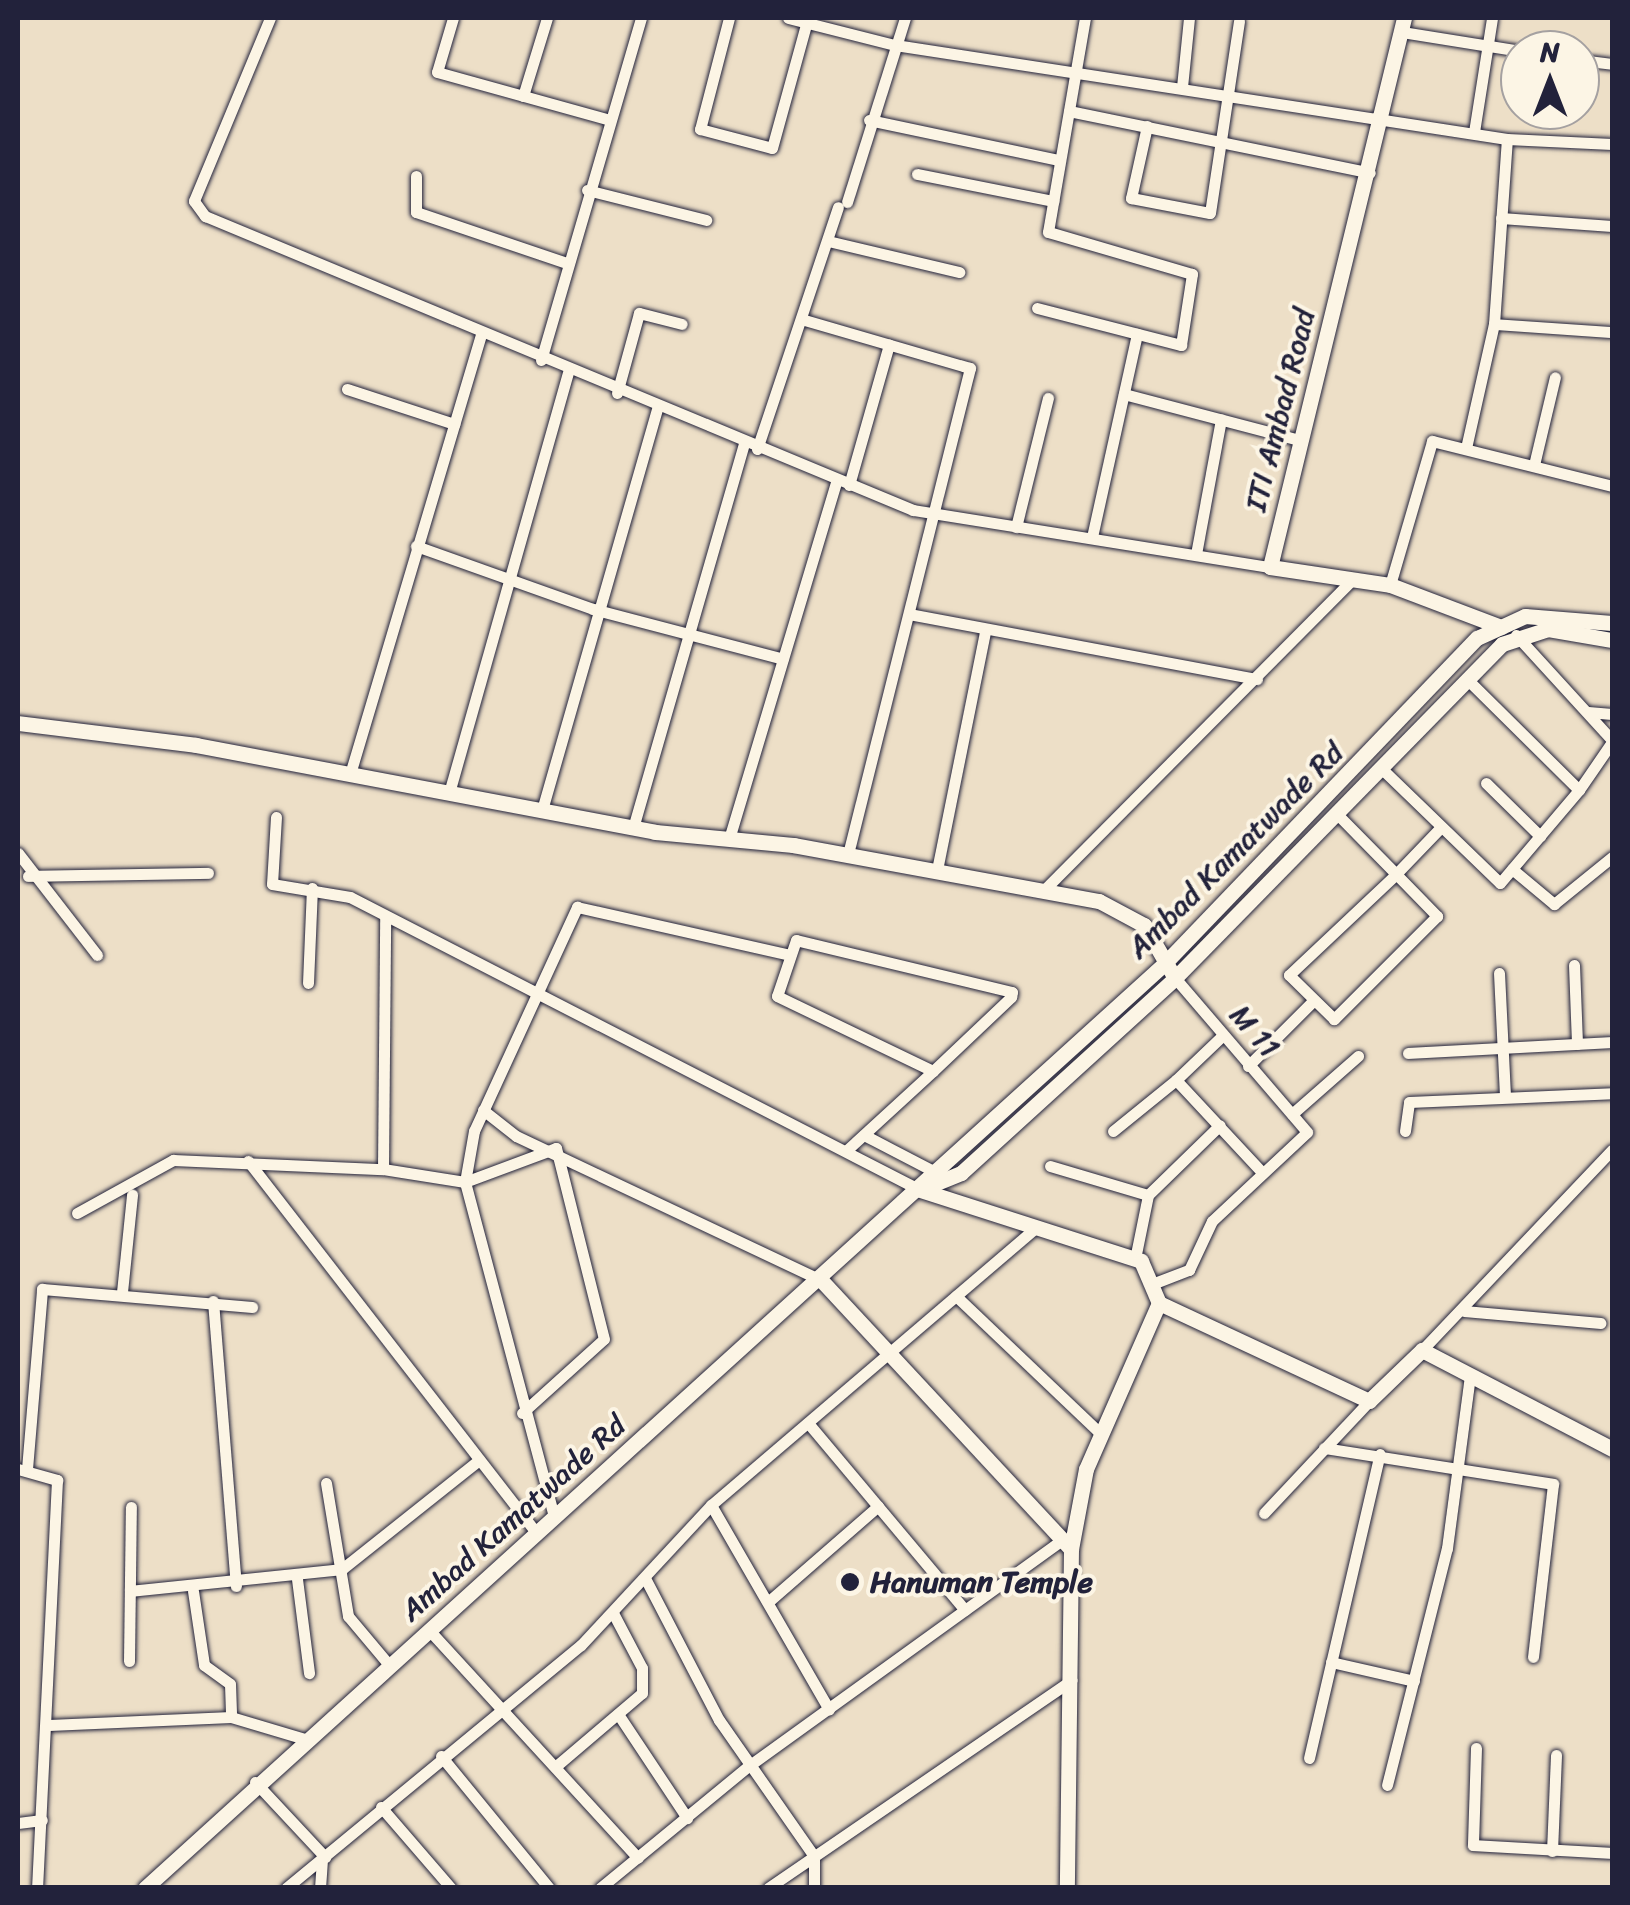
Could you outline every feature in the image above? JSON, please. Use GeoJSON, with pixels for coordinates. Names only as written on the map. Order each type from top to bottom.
{"type":"FeatureCollection","features":[{"type":"Feature","properties":{"kind":"street"},"geometry":{"type":"LineString","coordinates":[[270,18],[194,201],[226,227],[617,393],[843,483],[934,514],[1390,585],[1496,624],[1516,635],[1612,741],[1579,790],[1500,883],[1382,769]]}},
{"type":"Feature","properties":{"kind":"street"},"geometry":{"type":"LineString","coordinates":[[454,18],[438,72],[606,119]]}},
{"type":"Feature","properties":{"kind":"street"},"geometry":{"type":"LineString","coordinates":[[523,96],[547,18]]}},
{"type":"Feature","properties":{"kind":"street"},"geometry":{"type":"LineString","coordinates":[[542,360],[606,119],[641,18]]}},
{"type":"Feature","properties":{"kind":"street"},"geometry":{"type":"LineString","coordinates":[[729,18],[700,129],[772,148],[808,22]]}},
{"type":"Feature","properties":{"kind":"street"},"geometry":{"type":"LineString","coordinates":[[788,18],[895,45],[1385,116],[1507,139],[1612,144]]}},
{"type":"Feature","properties":{"kind":"street"},"geometry":{"type":"LineString","coordinates":[[633,828],[690,633],[751,446],[802,319],[905,18]]}},
{"type":"Feature","properties":{"kind":"street"},"geometry":{"type":"LineString","coordinates":[[1037,308],[1181,345],[1192,274],[1048,232],[1085,18]]}},
{"type":"Feature","properties":{"kind":"street"},"geometry":{"type":"LineString","coordinates":[[1182,87],[1189,18]]}},
{"type":"Feature","properties":{"kind":"street"},"geometry":{"type":"LineString","coordinates":[[1474,132],[1492,18]]}},
{"type":"Feature","properties":{"kind":"street"},"geometry":{"type":"LineString","coordinates":[[1146,126],[1131,198],[1210,213],[1226,141],[1239,21]]}},
{"type":"Feature","properties":{"kind":"street"},"geometry":{"type":"LineString","coordinates":[[1403,25],[1500,48]]}},
{"type":"Feature","properties":{"kind":"street","name":"ITI Ambad Road"},"geometry":{"type":"LineString","coordinates":[[1270,567],[1299,440],[1385,116],[1403,25]]}},
{"type":"Feature","properties":{"kind":"street"},"geometry":{"type":"LineString","coordinates":[[1069,110],[1370,173]]}},
{"type":"Feature","properties":{"kind":"street"},"geometry":{"type":"LineString","coordinates":[[869,120],[1058,160]]}},
{"type":"Feature","properties":{"kind":"street"},"geometry":{"type":"LineString","coordinates":[[1466,448],[1494,324],[1507,139]]}},
{"type":"Feature","properties":{"kind":"street"},"geometry":{"type":"LineString","coordinates":[[917,174],[1053,201]]}},
{"type":"Feature","properties":{"kind":"street"},"geometry":{"type":"LineString","coordinates":[[416,176],[416,212],[567,263]]}},
{"type":"Feature","properties":{"kind":"street"},"geometry":{"type":"LineString","coordinates":[[587,190],[706,220]]}},
{"type":"Feature","properties":{"kind":"street"},"geometry":{"type":"LineString","coordinates":[[1501,218],[1612,226]]}},
{"type":"Feature","properties":{"kind":"street"},"geometry":{"type":"LineString","coordinates":[[828,241],[959,272]]}},
{"type":"Feature","properties":{"kind":"street"},"geometry":{"type":"LineString","coordinates":[[617,393],[639,313],[682,324]]}},
{"type":"Feature","properties":{"kind":"street"},"geometry":{"type":"LineString","coordinates":[[802,319],[970,368],[848,854]]}},
{"type":"Feature","properties":{"kind":"street"},"geometry":{"type":"LineString","coordinates":[[1494,324],[1612,332]]}},
{"type":"Feature","properties":{"kind":"street"},"geometry":{"type":"LineString","coordinates":[[350,774],[481,334]]}},
{"type":"Feature","properties":{"kind":"street"},"geometry":{"type":"LineString","coordinates":[[1092,537],[1137,334]]}},
{"type":"Feature","properties":{"kind":"street"},"geometry":{"type":"LineString","coordinates":[[729,839],[783,659],[889,344]]}},
{"type":"Feature","properties":{"kind":"street"},"geometry":{"type":"LineString","coordinates":[[450,793],[506,575],[568,372]]}},
{"type":"Feature","properties":{"kind":"street"},"geometry":{"type":"LineString","coordinates":[[1534,464],[1555,377]]}},
{"type":"Feature","properties":{"kind":"street"},"geometry":{"type":"LineString","coordinates":[[347,389],[454,424]]}},
{"type":"Feature","properties":{"kind":"street"},"geometry":{"type":"LineString","coordinates":[[1124,394],[1299,440]]}},
{"type":"Feature","properties":{"kind":"street"},"geometry":{"type":"LineString","coordinates":[[1016,526],[1048,398]]}},
{"type":"Feature","properties":{"kind":"street"},"geometry":{"type":"LineString","coordinates":[[542,810],[594,609],[657,409]]}},
{"type":"Feature","properties":{"kind":"street"},"geometry":{"type":"LineString","coordinates":[[1196,554],[1221,419]]}},
{"type":"Feature","properties":{"kind":"street"},"geometry":{"type":"LineString","coordinates":[[1390,585],[1424,448],[1432,441],[1612,486]]}},
{"type":"Feature","properties":{"kind":"street"},"geometry":{"type":"LineString","coordinates":[[416,546],[594,609],[783,659]]}},
{"type":"Feature","properties":{"kind":"street"},"geometry":{"type":"LineString","coordinates":[[1044,890],[1258,679],[1353,579]]}},
{"type":"Feature","properties":{"kind":"street"},"geometry":{"type":"LineString","coordinates":[[909,614],[985,633],[1258,679]]}},
{"type":"Feature","properties":{"kind":"street"},"geometry":{"type":"LineString","coordinates":[[1516,635],[1557,623],[1612,640]]}},
{"type":"Feature","properties":{"kind":"street"},"geometry":{"type":"LineString","coordinates":[[1496,624],[1612,623]]}},
{"type":"Feature","properties":{"kind":"street","name":"Ambad Kamatwade Rd"},"geometry":{"type":"LineString","coordinates":[[145,1888],[255,1782],[821,1280],[1164,964],[1496,624]]}},
{"type":"Feature","properties":{"kind":"street"},"geometry":{"type":"LineString","coordinates":[[936,870],[985,633]]}},
{"type":"Feature","properties":{"kind":"street","name":"Ambad Kamatwade Rd"},"geometry":{"type":"LineString","coordinates":[[920,1190],[961,1173],[1175,978],[1516,635]]}},
{"type":"Feature","properties":{"kind":"street"},"geometry":{"type":"LineString","coordinates":[[1468,680],[1579,790]]}},
{"type":"Feature","properties":{"kind":"street"},"geometry":{"type":"LineString","coordinates":[[1588,712],[1612,714]]}},
{"type":"Feature","properties":{"kind":"street","name":"M 11"},"geometry":{"type":"LineString","coordinates":[[18,722],[350,774],[633,828],[848,854],[1098,901],[1144,925],[1175,978],[1307,1132],[1261,1171]]}},
{"type":"Feature","properties":{"kind":"street"},"geometry":{"type":"LineString","coordinates":[[1486,783],[1540,836]]}},
{"type":"Feature","properties":{"kind":"street"},"geometry":{"type":"LineString","coordinates":[[1338,814],[1396,874],[1437,916],[1334,1020],[1288,975],[1396,874],[1441,827]]}},
{"type":"Feature","properties":{"kind":"street"},"geometry":{"type":"LineString","coordinates":[[276,818],[268,881],[312,888],[537,990],[848,1149],[920,1190],[1136,1258],[1159,1303],[1100,1433],[1066,1545],[1072,1680],[1068,1888]]}},
{"type":"Feature","properties":{"kind":"street"},"geometry":{"type":"LineString","coordinates":[[18,853],[28,876],[97,955]]}},
{"type":"Feature","properties":{"kind":"street"},"geometry":{"type":"LineString","coordinates":[[1512,869],[1554,904],[1611,861]]}},
{"type":"Feature","properties":{"kind":"street"},"geometry":{"type":"LineString","coordinates":[[28,876],[208,872]]}},
{"type":"Feature","properties":{"kind":"street"},"geometry":{"type":"LineString","coordinates":[[308,983],[312,888]]}},
{"type":"Feature","properties":{"kind":"street"},"geometry":{"type":"LineString","coordinates":[[554,1517],[522,1413],[464,1182],[483,1110],[577,907],[790,956]]}},
{"type":"Feature","properties":{"kind":"street"},"geometry":{"type":"LineString","coordinates":[[384,1169],[385,918]]}},
{"type":"Feature","properties":{"kind":"street"},"geometry":{"type":"LineString","coordinates":[[848,1149],[933,1071],[1012,992],[796,940],[777,996],[933,1071]]}},
{"type":"Feature","properties":{"kind":"street"},"geometry":{"type":"LineString","coordinates":[[1574,966],[1577,1044]]}},
{"type":"Feature","properties":{"kind":"street"},"geometry":{"type":"LineString","coordinates":[[1499,973],[1505,1098]]}},
{"type":"Feature","properties":{"kind":"street"},"geometry":{"type":"LineString","coordinates":[[1248,1066],[1314,1000]]}},
{"type":"Feature","properties":{"kind":"street"},"geometry":{"type":"LineString","coordinates":[[1113,1132],[1222,1036]]}},
{"type":"Feature","properties":{"kind":"street"},"geometry":{"type":"LineString","coordinates":[[1408,1053],[1612,1042]]}},
{"type":"Feature","properties":{"kind":"street"},"geometry":{"type":"LineString","coordinates":[[1292,1114],[1358,1056]]}},
{"type":"Feature","properties":{"kind":"street"},"geometry":{"type":"LineString","coordinates":[[1152,1284],[1193,1266],[1212,1221],[1261,1171],[1176,1080]]}},
{"type":"Feature","properties":{"kind":"street"},"geometry":{"type":"LineString","coordinates":[[1405,1131],[1406,1102],[1612,1093]]}},
{"type":"Feature","properties":{"kind":"street"},"geometry":{"type":"LineString","coordinates":[[483,1110],[504,1129],[556,1148],[821,1280],[1066,1545]]}},
{"type":"Feature","properties":{"kind":"street"},"geometry":{"type":"LineString","coordinates":[[1136,1258],[1148,1195],[1220,1126]]}},
{"type":"Feature","properties":{"kind":"street"},"geometry":{"type":"LineString","coordinates":[[864,1134],[936,1172]]}},
{"type":"Feature","properties":{"kind":"street"},"geometry":{"type":"LineString","coordinates":[[77,1213],[174,1160],[384,1169],[464,1182],[556,1148]]}},
{"type":"Feature","properties":{"kind":"street"},"geometry":{"type":"LineString","coordinates":[[522,1413],[604,1339],[556,1148]]}},
{"type":"Feature","properties":{"kind":"street"},"geometry":{"type":"LineString","coordinates":[[1264,1512],[1369,1401],[1464,1311],[1612,1150]]}},
{"type":"Feature","properties":{"kind":"street"},"geometry":{"type":"LineString","coordinates":[[248,1162],[537,1532]]}},
{"type":"Feature","properties":{"kind":"street"},"geometry":{"type":"LineString","coordinates":[[1050,1166],[1148,1195]]}},
{"type":"Feature","properties":{"kind":"street"},"geometry":{"type":"LineString","coordinates":[[122,1292],[132,1196]]}},
{"type":"Feature","properties":{"kind":"street"},"geometry":{"type":"LineString","coordinates":[[286,1888],[441,1756],[504,1711],[612,1613],[711,1505],[1037,1227]]}},
{"type":"Feature","properties":{"kind":"street"},"geometry":{"type":"LineString","coordinates":[[37,1888],[48,1725],[57,1480],[22,1469],[42,1290],[122,1292],[252,1307]]}},
{"type":"Feature","properties":{"kind":"street"},"geometry":{"type":"LineString","coordinates":[[956,1296],[1100,1433]]}},
{"type":"Feature","properties":{"kind":"street"},"geometry":{"type":"LineString","coordinates":[[214,1301],[236,1586]]}},
{"type":"Feature","properties":{"kind":"street"},"geometry":{"type":"LineString","coordinates":[[1159,1303],[1369,1401]]}},
{"type":"Feature","properties":{"kind":"street"},"geometry":{"type":"LineString","coordinates":[[1464,1311],[1600,1323]]}},
{"type":"Feature","properties":{"kind":"street"},"geometry":{"type":"LineString","coordinates":[[1422,1350],[1612,1449]]}},
{"type":"Feature","properties":{"kind":"street"},"geometry":{"type":"LineString","coordinates":[[1387,1785],[1462,1464],[1470,1375]]}},
{"type":"Feature","properties":{"kind":"street"},"geometry":{"type":"LineString","coordinates":[[808,1424],[965,1610]]}},
{"type":"Feature","properties":{"kind":"street"},"geometry":{"type":"LineString","coordinates":[[1324,1448],[1540,1476],[1554,1487],[1532,1657]]}},
{"type":"Feature","properties":{"kind":"street"},"geometry":{"type":"LineString","coordinates":[[1309,1758],[1380,1454]]}},
{"type":"Feature","properties":{"kind":"street"},"geometry":{"type":"LineString","coordinates":[[130,1592],[192,1592],[297,1579],[342,1569],[479,1460]]}},
{"type":"Feature","properties":{"kind":"street"},"geometry":{"type":"LineString","coordinates":[[326,1483],[348,1616],[390,1666]]}},
{"type":"Feature","properties":{"kind":"street"},"geometry":{"type":"LineString","coordinates":[[711,1505],[829,1709]]}},
{"type":"Feature","properties":{"kind":"street"},"geometry":{"type":"LineString","coordinates":[[768,1602],[878,1506]]}},
{"type":"Feature","properties":{"kind":"street"},"geometry":{"type":"LineString","coordinates":[[129,1661],[131,1507]]}},
{"type":"Feature","properties":{"kind":"street"},"geometry":{"type":"LineString","coordinates":[[600,1888],[750,1766],[965,1610],[1066,1545]]}},
{"type":"Feature","properties":{"kind":"street"},"geometry":{"type":"LineString","coordinates":[[644,1578],[750,1766],[814,1856],[814,1888]]}},
{"type":"Feature","properties":{"kind":"street"},"geometry":{"type":"LineString","coordinates":[[297,1579],[309,1673]]}},
{"type":"Feature","properties":{"kind":"street"},"geometry":{"type":"LineString","coordinates":[[192,1592],[204,1665],[230,1684],[231,1718]]}},
{"type":"Feature","properties":{"kind":"street"},"geometry":{"type":"LineString","coordinates":[[554,1767],[642,1693],[644,1678],[612,1613]]}},
{"type":"Feature","properties":{"kind":"street"},"geometry":{"type":"LineString","coordinates":[[430,1630],[638,1858]]}},
{"type":"Feature","properties":{"kind":"street"},"geometry":{"type":"LineString","coordinates":[[1331,1662],[1414,1680]]}},
{"type":"Feature","properties":{"kind":"street"},"geometry":{"type":"LineString","coordinates":[[768,1888],[1072,1680]]}},
{"type":"Feature","properties":{"kind":"street"},"geometry":{"type":"LineString","coordinates":[[618,1714],[687,1818]]}},
{"type":"Feature","properties":{"kind":"street"},"geometry":{"type":"LineString","coordinates":[[48,1725],[231,1718],[306,1738]]}},
{"type":"Feature","properties":{"kind":"street"},"geometry":{"type":"LineString","coordinates":[[1476,1748],[1473,1846],[1612,1853]]}},
{"type":"Feature","properties":{"kind":"street"},"geometry":{"type":"LineString","coordinates":[[1552,1851],[1556,1755]]}},
{"type":"Feature","properties":{"kind":"street"},"geometry":{"type":"LineString","coordinates":[[441,1756],[549,1888]]}},
{"type":"Feature","properties":{"kind":"street"},"geometry":{"type":"LineString","coordinates":[[255,1782],[323,1858],[320,1888]]}},
{"type":"Feature","properties":{"kind":"street"},"geometry":{"type":"LineString","coordinates":[[382,1808],[451,1888]]}},
{"type":"Feature","properties":{"kind":"street"},"geometry":{"type":"LineString","coordinates":[[18,1823],[42,1820]]}},
{"type":"Feature","properties":{"kind":"place","name":"Hanuman Temple"},"geometry":{"type":"Point","coordinates":[850,1582]}}]}
